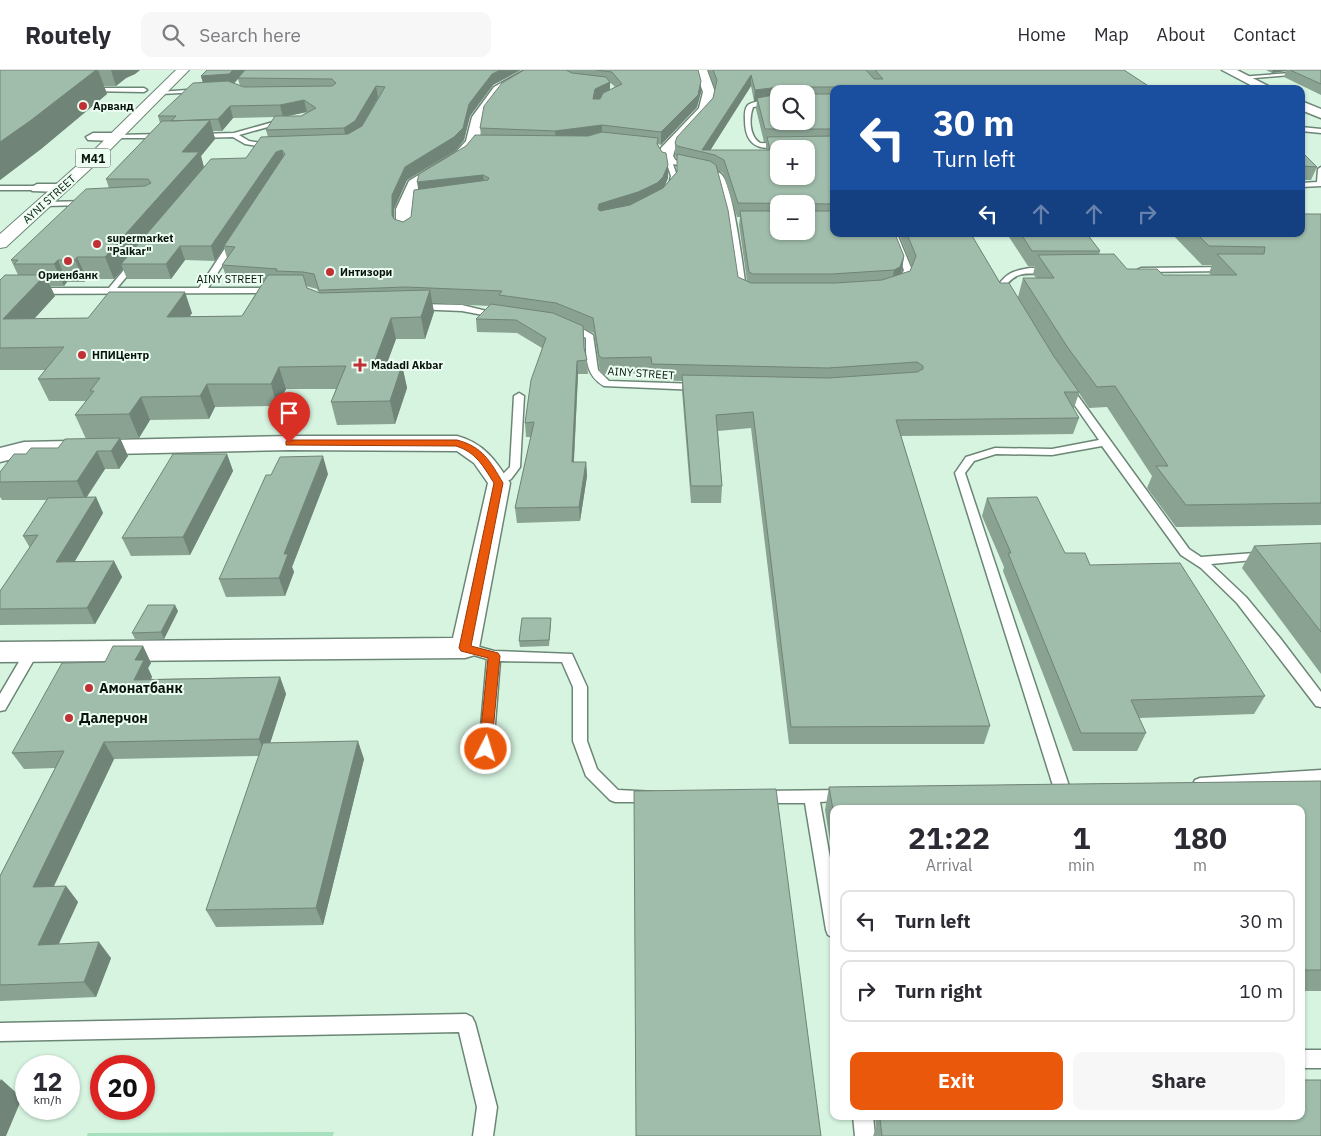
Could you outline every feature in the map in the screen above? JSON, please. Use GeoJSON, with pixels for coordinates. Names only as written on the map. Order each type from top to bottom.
{"type":"FeatureCollection","features":[{"type":"Feature","properties":{"kind":"highway"},"geometry":{"type":"LineString","coordinates":[[130,102],[165,70]]}},
{"type":"Feature","properties":{"kind":"highway","name":"AYNI STREET"},"geometry":{"type":"LineString","coordinates":[[0,243],[62,188],[183,70]]}},
{"type":"Feature","properties":{"kind":"highway","name":"M41"},"geometry":{"type":"LineString","coordinates":[[80,150],[110,121]]}},
{"type":"Feature","properties":{"kind":"highway","name":"AYNI STREET"},"geometry":{"type":"LineString","coordinates":[[23,201],[50,176]]}},
{"type":"Feature","properties":{"kind":"street"},"geometry":{"type":"LineString","coordinates":[[404,229],[404,209],[412,199],[414,184],[478,143],[478,117],[498,90],[536,70]]}},
{"type":"Feature","properties":{"kind":"street"},"geometry":{"type":"LineString","coordinates":[[666,152],[705,109],[709,92],[701,70]]}},
{"type":"Feature","properties":{"kind":"street"},"geometry":{"type":"LineString","coordinates":[[1228,70],[1260,85]]}},
{"type":"Feature","properties":{"kind":"street"},"geometry":{"type":"LineString","coordinates":[[1305,106],[1321,114]]}},
{"type":"Feature","properties":{"kind":"street"},"geometry":{"type":"LineString","coordinates":[[93,137],[115,137]]}},
{"type":"Feature","properties":{"kind":"street"},"geometry":{"type":"LineString","coordinates":[[38,188],[62,188]]}},
{"type":"Feature","properties":{"kind":"street"},"geometry":{"type":"LineString","coordinates":[[0,456],[24,449],[289,443],[457,443],[471,448],[485,461],[498,483],[465,648],[0,652]]}},
{"type":"Feature","properties":{"kind":"lane"},"geometry":{"type":"LineString","coordinates":[[1243,77],[1313,74],[1303,70]]}},
{"type":"Feature","properties":{"kind":"lane"},"geometry":{"type":"LineString","coordinates":[[84,90],[144,90]]}},
{"type":"Feature","properties":{"kind":"lane"},"geometry":{"type":"LineString","coordinates":[[161,92],[207,90]]}},
{"type":"Feature","properties":{"kind":"lane"},"geometry":{"type":"LineString","coordinates":[[770,103],[751,104],[748,120],[749,138],[754,143],[770,146]]}},
{"type":"Feature","properties":{"kind":"lane"},"geometry":{"type":"LineString","coordinates":[[284,123],[290,117]]}},
{"type":"Feature","properties":{"kind":"lane"},"geometry":{"type":"LineString","coordinates":[[195,136],[234,135],[284,123],[291,125]]}},
{"type":"Feature","properties":{"kind":"lane"},"geometry":{"type":"LineString","coordinates":[[1305,129],[1321,131]]}},
{"type":"Feature","properties":{"kind":"lane"},"geometry":{"type":"LineString","coordinates":[[234,135],[253,145],[280,147]]}},
{"type":"Feature","properties":{"kind":"lane"},"geometry":{"type":"LineString","coordinates":[[115,137],[175,136]]}},
{"type":"Feature","properties":{"kind":"lane"},"geometry":{"type":"LineString","coordinates":[[663,196],[669,192],[674,176],[666,152]]}},
{"type":"Feature","properties":{"kind":"lane"},"geometry":{"type":"LineString","coordinates":[[666,152],[720,176],[732,221],[742,289],[745,292],[760,293]]}},
{"type":"Feature","properties":{"kind":"lane"},"geometry":{"type":"LineString","coordinates":[[1305,185],[1320,184],[1318,167]]}},
{"type":"Feature","properties":{"kind":"lane"},"geometry":{"type":"LineString","coordinates":[[0,188],[38,188]]}},
{"type":"Feature","properties":{"kind":"lane"},"geometry":{"type":"LineString","coordinates":[[44,204],[94,203],[86,210]]}},
{"type":"Feature","properties":{"kind":"lane"},"geometry":{"type":"LineString","coordinates":[[732,221],[742,221]]}},
{"type":"Feature","properties":{"kind":"lane"},"geometry":{"type":"LineString","coordinates":[[202,290],[240,232]]}},
{"type":"Feature","properties":{"kind":"lane"},"geometry":{"type":"LineString","coordinates":[[894,237],[908,270],[904,284],[894,288]]}},
{"type":"Feature","properties":{"kind":"lane"},"geometry":{"type":"LineString","coordinates":[[111,291],[142,253]]}},
{"type":"Feature","properties":{"kind":"lane"},"geometry":{"type":"LineString","coordinates":[[1125,270],[1235,269]]}},
{"type":"Feature","properties":{"kind":"lane"},"geometry":{"type":"LineString","coordinates":[[1017,308],[1003,284],[1010,274],[1030,270],[1058,270]]}},
{"type":"Feature","properties":{"kind":"lane","name":"AINY STREET"},"geometry":{"type":"LineString","coordinates":[[4,289],[287,291]]}},
{"type":"Feature","properties":{"kind":"lane"},"geometry":{"type":"LineString","coordinates":[[407,307],[462,308],[511,316]]}},
{"type":"Feature","properties":{"kind":"lane","name":"AINY STREET"},"geometry":{"type":"LineString","coordinates":[[565,324],[590,337],[593,373],[601,382],[607,384],[706,387]]}},
{"type":"Feature","properties":{"kind":"lane"},"geometry":{"type":"LineString","coordinates":[[1060,378],[1185,552],[1201,561],[1231,587],[1321,702]]}},
{"type":"Feature","properties":{"kind":"lane"},"geometry":{"type":"LineString","coordinates":[[498,483],[507,477],[515,467],[519,396]]}},
{"type":"Feature","properties":{"kind":"lane"},"geometry":{"type":"LineString","coordinates":[[1044,793],[1068,792],[960,473],[970,459],[995,451],[1052,452],[1105,442]]}},
{"type":"Feature","properties":{"kind":"lane"},"geometry":{"type":"LineString","coordinates":[[1201,561],[1276,554]]}},
{"type":"Feature","properties":{"kind":"lane"},"geometry":{"type":"LineString","coordinates":[[465,648],[494,656],[567,657],[580,687],[580,741],[591,772],[615,796],[664,796]]}},
{"type":"Feature","properties":{"kind":"lane"},"geometry":{"type":"LineString","coordinates":[[0,706],[32,651]]}},
{"type":"Feature","properties":{"kind":"lane"},"geometry":{"type":"LineString","coordinates":[[486,749],[494,656]]}},
{"type":"Feature","properties":{"kind":"lane"},"geometry":{"type":"LineString","coordinates":[[1182,785],[1321,776]]}},
{"type":"Feature","properties":{"kind":"lane"},"geometry":{"type":"LineString","coordinates":[[743,797],[860,796]]}},
{"type":"Feature","properties":{"kind":"lane"},"geometry":{"type":"LineString","coordinates":[[812,797],[830,906]]}},
{"type":"Feature","properties":{"kind":"lane"},"geometry":{"type":"LineString","coordinates":[[0,1032],[466,1023],[487,1107],[483,1136]]}},
{"type":"Feature","properties":{"kind":"lane"},"geometry":{"type":"LineString","coordinates":[[1305,1059],[1321,1059]]}},
{"type":"Feature","properties":{"kind":"lane"},"geometry":{"type":"LineString","coordinates":[[863,1120],[865,1136]]}},
{"type":"Feature","properties":{"kind":"green space"},"geometry":{"type":"Polygon","coordinates":[[[334,1132],[333,1136],[87,1136],[88,1133],[334,1132]]]}},
{"type":"Feature","properties":{"kind":"building"},"geometry":{"type":"Polygon","coordinates":[[[0,70],[96,70],[0,142],[0,70]]]}},
{"type":"Feature","properties":{"kind":"building"},"geometry":{"type":"Polygon","coordinates":[[[207,70],[233,70],[229,74],[201,76],[207,70]]]}},
{"type":"Feature","properties":{"kind":"building"},"geometry":{"type":"Polygon","coordinates":[[[245,70],[500,70],[492,74],[469,104],[463,128],[454,137],[405,167],[392,195],[392,215],[394,219],[403,222],[411,217],[414,190],[488,180],[489,178],[483,175],[417,182],[419,174],[466,146],[475,135],[588,136],[602,132],[658,138],[657,144],[662,152],[666,153],[668,165],[663,177],[657,183],[638,192],[599,204],[598,209],[600,211],[630,205],[663,188],[677,172],[677,154],[710,161],[716,165],[728,210],[738,277],[751,283],[835,283],[882,280],[910,271],[916,256],[908,237],[973,237],[1000,283],[1009,283],[1053,355],[1079,392],[1064,392],[1079,418],[896,420],[990,726],[791,727],[753,412],[716,415],[722,486],[691,486],[682,375],[828,378],[917,372],[923,369],[923,366],[917,362],[828,368],[652,364],[651,357],[602,358],[599,356],[593,318],[556,303],[499,295],[502,291],[406,287],[319,290],[314,274],[222,265],[235,247],[224,246],[285,154],[282,150],[276,152],[211,246],[180,246],[166,264],[121,264],[211,159],[246,158],[261,137],[348,134],[362,126],[385,87],[376,86],[355,121],[344,128],[266,130],[275,116],[301,116],[316,108],[304,100],[280,105],[230,106],[218,119],[171,121],[176,116],[158,116],[193,83],[228,81],[244,87],[332,86],[336,83],[332,79],[238,78],[245,70]]]}},
{"type":"Feature","properties":{"kind":"building"},"geometry":{"type":"Polygon","coordinates":[[[524,70],[566,70],[572,73],[606,77],[610,82],[595,89],[593,99],[600,99],[603,93],[622,84],[612,72],[596,70],[698,70],[701,81],[698,95],[661,132],[602,125],[555,131],[480,128],[484,106],[502,83],[524,70]]]}},
{"type":"Feature","properties":{"kind":"building"},"geometry":{"type":"Polygon","coordinates":[[[713,70],[866,70],[874,79],[883,79],[875,70],[1124,70],[1147,85],[830,85],[830,87],[815,87],[815,85],[770,85],[770,88],[755,90],[751,75],[702,150],[770,150],[767,137],[830,136],[830,204],[815,204],[815,195],[770,195],[770,203],[738,203],[724,160],[715,155],[677,146],[675,143],[677,137],[713,98],[717,80],[713,70]]]}},
{"type":"Feature","properties":{"kind":"building"},"geometry":{"type":"Polygon","coordinates":[[[1290,70],[1321,70],[1321,84],[1290,70]]]}},
{"type":"Feature","properties":{"kind":"building"},"geometry":{"type":"Polygon","coordinates":[[[815,94],[830,94],[830,129],[815,129],[815,94]]]}},
{"type":"Feature","properties":{"kind":"building"},"geometry":{"type":"Polygon","coordinates":[[[770,96],[770,129],[765,129],[757,98],[770,96]]]}},
{"type":"Feature","properties":{"kind":"building"},"geometry":{"type":"Polygon","coordinates":[[[210,120],[182,152],[199,152],[105,257],[77,257],[75,260],[58,260],[54,264],[14,264],[18,260],[11,260],[86,189],[145,186],[151,183],[148,179],[106,179],[162,121],[210,120]]]}},
{"type":"Feature","properties":{"kind":"building"},"geometry":{"type":"Polygon","coordinates":[[[1305,155],[1317,167],[1305,166],[1305,155]]]}},
{"type":"Feature","properties":{"kind":"building"},"geometry":{"type":"Polygon","coordinates":[[[740,211],[770,211],[770,240],[815,240],[815,211],[830,211],[830,237],[896,237],[904,256],[900,267],[894,270],[832,274],[753,274],[749,272],[740,211]]]}},
{"type":"Feature","properties":{"kind":"building"},"geometry":{"type":"Polygon","coordinates":[[[1305,214],[1321,214],[1321,503],[1186,505],[1156,466],[1168,466],[1115,386],[1097,387],[1068,348],[1023,278],[1054,278],[1038,255],[1114,254],[1127,269],[1157,269],[1163,275],[1237,275],[1217,254],[1264,254],[1265,247],[1209,246],[1200,237],[1305,237],[1305,214]]]}},
{"type":"Feature","properties":{"kind":"building"},"geometry":{"type":"Polygon","coordinates":[[[1023,237],[1089,237],[1100,251],[1032,251],[1023,237]]]}},
{"type":"Feature","properties":{"kind":"building"},"geometry":{"type":"Polygon","coordinates":[[[5,275],[45,275],[3,319],[88,318],[109,292],[185,292],[167,317],[242,316],[268,275],[303,275],[307,288],[320,293],[430,290],[421,317],[391,318],[373,366],[402,365],[390,401],[331,402],[346,366],[279,367],[271,384],[207,384],[200,396],[141,397],[129,414],[75,415],[94,391],[90,391],[100,378],[38,379],[64,347],[0,348],[0,280],[5,275]]]}},
{"type":"Feature","properties":{"kind":"building"},"geometry":{"type":"Polygon","coordinates":[[[491,304],[553,313],[583,326],[584,348],[587,360],[577,361],[572,462],[586,462],[579,507],[515,508],[534,422],[525,423],[531,380],[546,338],[516,320],[476,319],[491,304]]]}},
{"type":"Feature","properties":{"kind":"building"},"geometry":{"type":"Polygon","coordinates":[[[120,438],[111,451],[97,451],[77,481],[0,482],[0,472],[14,454],[26,454],[31,448],[58,448],[65,439],[120,438]]]}},
{"type":"Feature","properties":{"kind":"building"},"geometry":{"type":"Polygon","coordinates":[[[173,454],[227,454],[183,537],[122,538],[173,454]]]}},
{"type":"Feature","properties":{"kind":"building"},"geometry":{"type":"Polygon","coordinates":[[[323,456],[284,554],[288,554],[279,578],[219,579],[266,475],[271,475],[280,457],[323,456]]]}},
{"type":"Feature","properties":{"kind":"building"},"geometry":{"type":"Polygon","coordinates":[[[96,497],[56,562],[114,561],[87,608],[0,609],[0,591],[38,535],[23,536],[48,498],[96,497]]]}},
{"type":"Feature","properties":{"kind":"building"},"geometry":{"type":"Polygon","coordinates":[[[1037,497],[1065,553],[1085,553],[1090,565],[1180,563],[1265,696],[1131,700],[1146,733],[1081,733],[1008,553],[1011,553],[987,498],[1037,497]]]}},
{"type":"Feature","properties":{"kind":"building"},"geometry":{"type":"Polygon","coordinates":[[[1321,543],[1321,632],[1254,546],[1321,543]]]}},
{"type":"Feature","properties":{"kind":"building"},"geometry":{"type":"Polygon","coordinates":[[[148,605],[175,605],[161,632],[132,633],[148,605]]]}},
{"type":"Feature","properties":{"kind":"building"},"geometry":{"type":"Polygon","coordinates":[[[522,618],[551,618],[549,640],[519,641],[522,618]]]}},
{"type":"Feature","properties":{"kind":"building"},"geometry":{"type":"Polygon","coordinates":[[[113,646],[143,646],[135,660],[144,660],[134,680],[280,677],[259,739],[104,742],[33,887],[66,886],[38,945],[99,942],[84,982],[0,985],[0,876],[64,751],[12,753],[62,663],[105,662],[113,646]]]}},
{"type":"Feature","properties":{"kind":"building"},"geometry":{"type":"Polygon","coordinates":[[[358,741],[316,908],[206,910],[263,743],[358,741]]]}},
{"type":"Feature","properties":{"kind":"building"},"geometry":{"type":"Polygon","coordinates":[[[1321,781],[1321,970],[1305,970],[1305,805],[832,805],[829,787],[1321,781]]]}},
{"type":"Feature","properties":{"kind":"building"},"geometry":{"type":"Polygon","coordinates":[[[776,789],[821,1136],[636,1136],[634,791],[776,789]]]}},
{"type":"Feature","properties":{"kind":"building"},"geometry":{"type":"Polygon","coordinates":[[[1305,1080],[1321,1080],[1321,1136],[882,1136],[880,1120],[1305,1120],[1305,1080]]]}},
{"type":"Feature","properties":{"kind":"place","name":"Арванд"},"geometry":{"type":"Point","coordinates":[83,106]}},
{"type":"Feature","properties":{"kind":"place","name":"supermarket \"Paikar\""},"geometry":{"type":"Point","coordinates":[97,244]}},
{"type":"Feature","properties":{"kind":"place","name":"Ориенбанк"},"geometry":{"type":"Point","coordinates":[68,261]}},
{"type":"Feature","properties":{"kind":"place","name":"Интизори"},"geometry":{"type":"Point","coordinates":[330,272]}},
{"type":"Feature","properties":{"kind":"place","name":"НПИЦентр"},"geometry":{"type":"Point","coordinates":[82,355]}},
{"type":"Feature","properties":{"kind":"place","name":"Madadi Akbar"},"geometry":{"type":"Point","coordinates":[360,365]}},
{"type":"Feature","properties":{"kind":"place","name":"Амонатбанк"},"geometry":{"type":"Point","coordinates":[89,688]}},
{"type":"Feature","properties":{"kind":"place","name":"Далерчон"},"geometry":{"type":"Point","coordinates":[69,718]}},
{"type":"Feature","properties":{"kind":"route"},"geometry":{"type":"LineString","coordinates":[[289,443],[457,443],[471,448],[485,461],[498,483],[465,648],[494,656],[486,749]]}}]}
